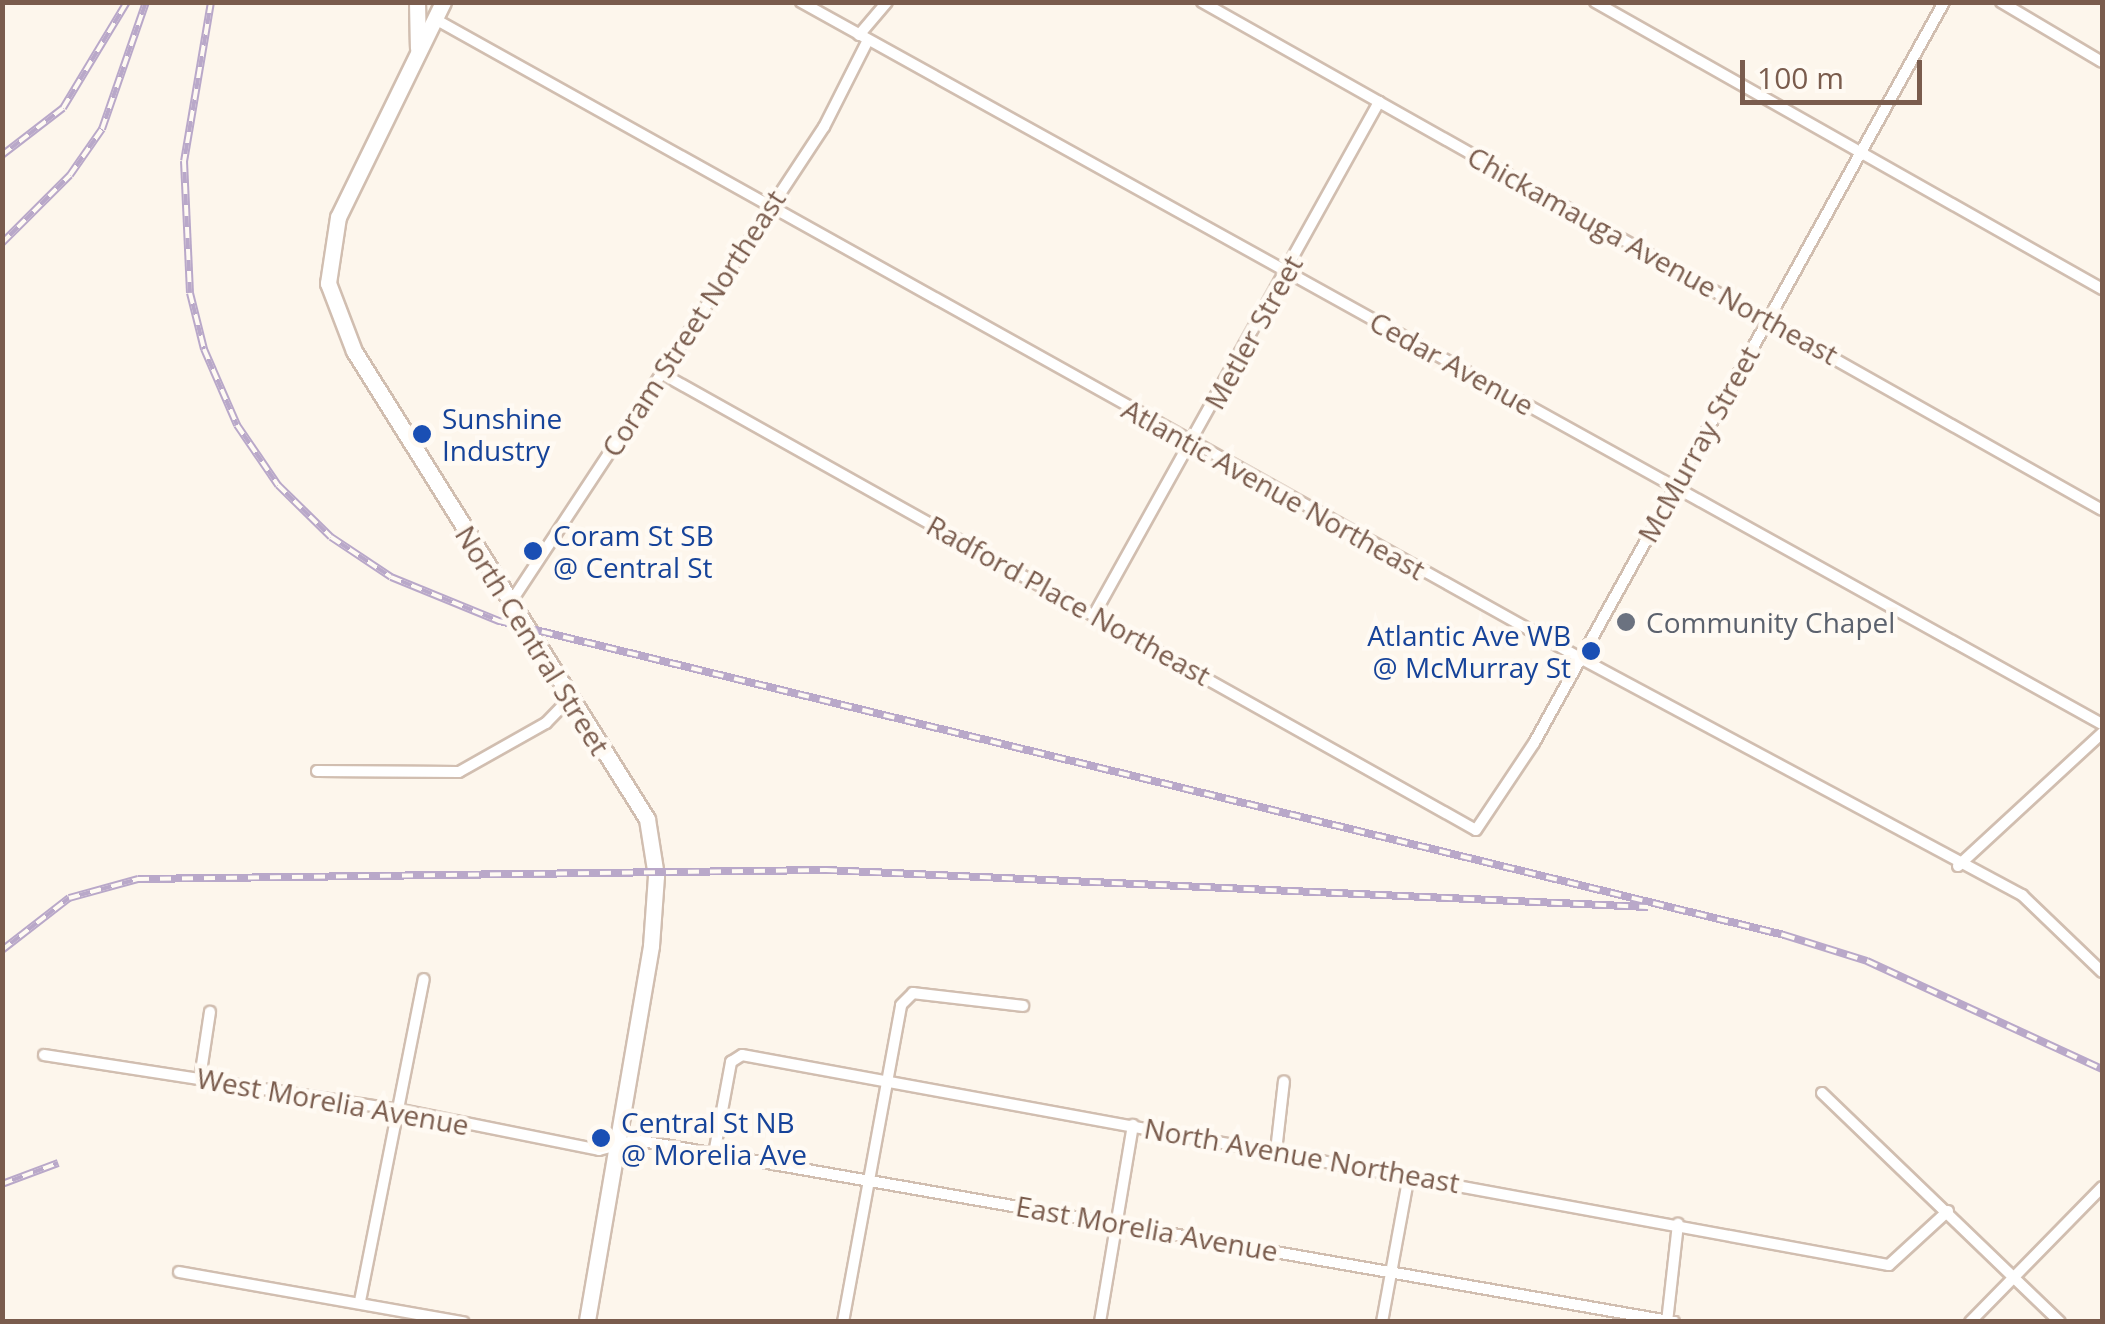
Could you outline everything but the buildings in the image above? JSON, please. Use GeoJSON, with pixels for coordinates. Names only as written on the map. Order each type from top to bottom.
{"type":"FeatureCollection","features":[{"type":"Feature","properties":{"kind":"main road"},"geometry":{"type":"LineString","coordinates":[[417,2],[418,53]]}},
{"type":"Feature","properties":{"kind":"main road","name":"North Central Street"},"geometry":{"type":"LineString","coordinates":[[443,2],[338,217],[328,283],[354,351],[567,701],[647,820],[656,876],[620,1144],[588,1322]]}},
{"type":"Feature","properties":{"kind":"street","name":"Cedar Avenue"},"geometry":{"type":"LineString","coordinates":[[801,2],[2102,724]]}},
{"type":"Feature","properties":{"kind":"street","name":"Coram Street Northeast"},"geometry":{"type":"LineString","coordinates":[[510,602],[766,210],[824,128],[864,37],[888,2]]}},
{"type":"Feature","properties":{"kind":"street","name":"Chickamauga Avenue Northeast"},"geometry":{"type":"LineString","coordinates":[[1202,2],[2102,507]]}},
{"type":"Feature","properties":{"kind":"street"},"geometry":{"type":"LineString","coordinates":[[1594,2],[2102,289]]}},
{"type":"Feature","properties":{"kind":"street","name":"McMurray Street"},"geometry":{"type":"LineString","coordinates":[[1476,830],[1580,658],[1864,153],[1944,2]]}},
{"type":"Feature","properties":{"kind":"street"},"geometry":{"type":"LineString","coordinates":[[2001,2],[2102,62]]}},
{"type":"Feature","properties":{"kind":"street","name":"Atlantic Avenue Northeast"},"geometry":{"type":"LineString","coordinates":[[435,20],[766,210],[1958,866],[2022,895],[2102,972]]}},
{"type":"Feature","properties":{"kind":"street","name":"Metler Street"},"geometry":{"type":"LineString","coordinates":[[1095,613],[1379,102]]}},
{"type":"Feature","properties":{"kind":"street","name":"Radford Place Northeast"},"geometry":{"type":"LineString","coordinates":[[661,373],[1476,830]]}},
{"type":"Feature","properties":{"kind":"street"},"geometry":{"type":"LineString","coordinates":[[318,771],[459,772],[546,723],[567,701]]}},
{"type":"Feature","properties":{"kind":"street"},"geometry":{"type":"LineString","coordinates":[[1958,866],[2102,733]]}},
{"type":"Feature","properties":{"kind":"street"},"geometry":{"type":"LineString","coordinates":[[360,1302],[424,979]]}},
{"type":"Feature","properties":{"kind":"street"},"geometry":{"type":"LineString","coordinates":[[843,1322],[901,1005],[912,993],[1023,1006]]}},
{"type":"Feature","properties":{"kind":"street"},"geometry":{"type":"LineString","coordinates":[[200,1078],[210,1012]]}},
{"type":"Feature","properties":{"kind":"street","name":"West Morelia Avenue"},"geometry":{"type":"LineString","coordinates":[[44,1055],[401,1110],[599,1150],[620,1144]]}},
{"type":"Feature","properties":{"kind":"street","name":"North Avenue Northeast"},"geometry":{"type":"LineString","coordinates":[[714,1154],[735,1056],[1409,1174],[1889,1266],[1948,1211]]}},
{"type":"Feature","properties":{"kind":"street"},"geometry":{"type":"LineString","coordinates":[[1276,1151],[1284,1081]]}},
{"type":"Feature","properties":{"kind":"street"},"geometry":{"type":"LineString","coordinates":[[1822,1094],[2060,1322]]}},
{"type":"Feature","properties":{"kind":"street"},"geometry":{"type":"LineString","coordinates":[[1100,1322],[1133,1124]]}},
{"type":"Feature","properties":{"kind":"street","name":"East Morelia Avenue"},"geometry":{"type":"LineString","coordinates":[[620,1144],[636,1140],[1669,1321]]}},
{"type":"Feature","properties":{"kind":"street"},"geometry":{"type":"LineString","coordinates":[[1382,1322],[1409,1174]]}},
{"type":"Feature","properties":{"kind":"street"},"geometry":{"type":"LineString","coordinates":[[1970,1322],[2102,1187]]}},
{"type":"Feature","properties":{"kind":"street"},"geometry":{"type":"LineString","coordinates":[[1669,1321],[1678,1224]]}},
{"type":"Feature","properties":{"kind":"street"},"geometry":{"type":"LineString","coordinates":[[179,1272],[464,1322]]}},
{"type":"Feature","properties":{"kind":"railway"},"geometry":{"type":"LineString","coordinates":[[2,155],[63,108],[127,2]]}},
{"type":"Feature","properties":{"kind":"railway"},"geometry":{"type":"LineString","coordinates":[[2,243],[70,175],[102,129],[146,2]]}},
{"type":"Feature","properties":{"kind":"railway"},"geometry":{"type":"LineString","coordinates":[[211,2],[184,161],[190,293],[204,349],[237,425],[278,485],[331,537],[391,577],[499,621],[1784,935],[1867,961],[2102,1069]]}},
{"type":"Feature","properties":{"kind":"railway"},"geometry":{"type":"LineString","coordinates":[[2,950],[69,898],[138,879],[826,870],[1648,907]]}},
{"type":"Feature","properties":{"kind":"railway"},"geometry":{"type":"LineString","coordinates":[[2,1184],[58,1163]]}},
{"type":"Feature","properties":{"kind":"place","name":"Sunshine Industry"},"geometry":{"type":"Point","coordinates":[422,434]}},
{"type":"Feature","properties":{"kind":"place","name":"Coram St SB @ Central St"},"geometry":{"type":"Point","coordinates":[533,551]}},
{"type":"Feature","properties":{"kind":"place","name":"Community Chapel"},"geometry":{"type":"Point","coordinates":[1626,622]}},
{"type":"Feature","properties":{"kind":"place","name":"Atlantic Ave WB @ McMurray St"},"geometry":{"type":"Point","coordinates":[1591,651]}},
{"type":"Feature","properties":{"kind":"place","name":"Central St NB @ Morelia Ave"},"geometry":{"type":"Point","coordinates":[601,1138]}}]}
